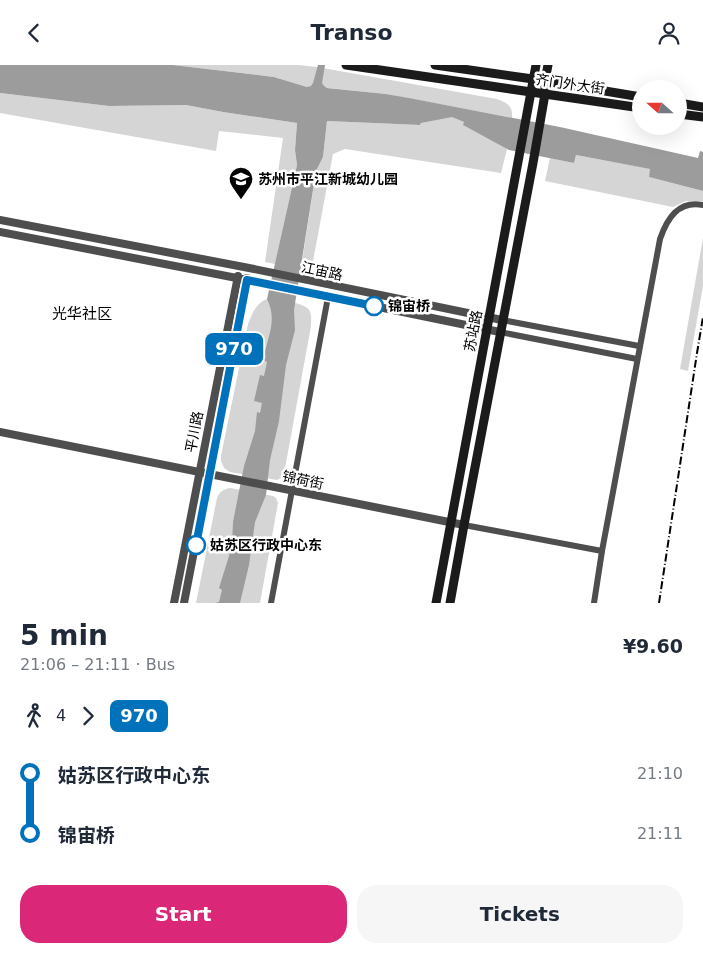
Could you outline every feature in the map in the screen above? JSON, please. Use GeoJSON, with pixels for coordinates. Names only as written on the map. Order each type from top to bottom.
{"type":"FeatureCollection","features":[{"type":"Feature","properties":{"kind":"main road","name":"齐门外大街"},"geometry":{"type":"LineString","coordinates":[[346,65],[632,107]]}},
{"type":"Feature","properties":{"kind":"main road","name":"齐门外大街"},"geometry":{"type":"LineString","coordinates":[[435,65],[632,96]]}},
{"type":"Feature","properties":{"kind":"main road","name":"苏站路"},"geometry":{"type":"LineString","coordinates":[[436,603],[536,65]]}},
{"type":"Feature","properties":{"kind":"main road","name":"苏站路"},"geometry":{"type":"LineString","coordinates":[[450,603],[533,163],[548,65]]}},
{"type":"Feature","properties":{"kind":"main road"},"geometry":{"type":"LineString","coordinates":[[688,104],[703,107]]}},
{"type":"Feature","properties":{"kind":"main road"},"geometry":{"type":"LineString","coordinates":[[688,115],[703,117]]}},
{"type":"Feature","properties":{"kind":"street"},"geometry":{"type":"LineString","coordinates":[[594,603],[658,246],[672,215],[682,208],[693,204],[703,205]]}},
{"type":"Feature","properties":{"kind":"street","name":"江宙路"},"geometry":{"type":"LineString","coordinates":[[0,220],[639,346]]}},
{"type":"Feature","properties":{"kind":"street","name":"江宙路"},"geometry":{"type":"LineString","coordinates":[[0,232],[637,359]]}},
{"type":"Feature","properties":{"kind":"street","name":"平川路"},"geometry":{"type":"LineString","coordinates":[[174,603],[240,266]]}},
{"type":"Feature","properties":{"kind":"street","name":"平川路"},"geometry":{"type":"LineString","coordinates":[[184,603],[249,268]]}},
{"type":"Feature","properties":{"kind":"street"},"geometry":{"type":"LineString","coordinates":[[271,603],[328,297]]}},
{"type":"Feature","properties":{"kind":"street","name":"锦荷街"},"geometry":{"type":"LineString","coordinates":[[0,431],[452,523],[602,551]]}},
{"type":"Feature","properties":{"kind":"shaded area"},"geometry":{"type":"Polygon","coordinates":[[[0,65],[173,65],[274,77],[307,87],[313,83],[318,65],[325,65],[322,83],[327,88],[409,98],[560,127],[698,158],[700,151],[703,152],[703,191],[649,177],[650,169],[576,155],[574,163],[509,150],[463,125],[464,122],[452,117],[421,123],[420,125],[327,121],[323,157],[316,171],[294,310],[295,330],[286,365],[279,421],[270,460],[266,495],[255,522],[249,565],[240,603],[215,603],[219,602],[222,590],[219,588],[232,545],[233,522],[244,466],[255,431],[257,412],[260,413],[262,403],[254,401],[260,375],[264,376],[267,362],[263,360],[271,329],[272,315],[267,299],[297,165],[295,150],[297,123],[186,105],[109,106],[0,93],[0,65]]]}},
{"type":"Feature","properties":{"kind":"shaded area"},"geometry":{"type":"Polygon","coordinates":[[[173,65],[299,65],[317,67],[497,99],[509,105],[512,111],[512,118],[386,94],[307,87],[274,77],[173,65]]]}},
{"type":"Feature","properties":{"kind":"shaded area"},"geometry":{"type":"Polygon","coordinates":[[[0,93],[109,106],[186,105],[297,123],[295,150],[297,165],[275,264],[265,262],[283,138],[219,131],[216,151],[0,113],[0,93]]]}},
{"type":"Feature","properties":{"kind":"shaded area"},"geometry":{"type":"Polygon","coordinates":[[[451,116],[507,149],[501,173],[345,149],[333,154],[311,272],[301,269],[316,171],[323,157],[327,121],[420,125],[421,123],[451,116]]]}},
{"type":"Feature","properties":{"kind":"shaded area"},"geometry":{"type":"Polygon","coordinates":[[[576,155],[651,169],[649,177],[703,191],[703,201],[686,201],[673,207],[545,181],[550,158],[574,163],[576,155]]]}},
{"type":"Feature","properties":{"kind":"shaded area"},"geometry":{"type":"Polygon","coordinates":[[[703,238],[703,286],[688,371],[680,369],[703,238]]]}},
{"type":"Feature","properties":{"kind":"shaded area"},"geometry":{"type":"Polygon","coordinates":[[[267,299],[296,303],[306,307],[311,313],[311,326],[284,474],[277,480],[230,472],[224,468],[221,461],[248,324],[257,306],[267,299]]]}},
{"type":"Feature","properties":{"kind":"shaded area"},"geometry":{"type":"Polygon","coordinates":[[[230,488],[273,496],[278,503],[260,603],[196,603],[217,498],[222,491],[230,488]]]}},
{"type":"Feature","properties":{"kind":"railway"},"geometry":{"type":"LineString","coordinates":[[659,603],[703,317]]}},
{"type":"Feature","properties":{"kind":"bus line","name":"970"},"geometry":{"type":"LineString","coordinates":[[196,545],[247,280],[374,306]]}},
{"type":"Feature","properties":{"kind":"place","name":"苏州市平江新城幼儿园"},"geometry":{"type":"Point","coordinates":[241,200]}},
{"type":"Feature","properties":{"kind":"place","name":"锦宙桥"},"geometry":{"type":"Point","coordinates":[374,306]}},
{"type":"Feature","properties":{"kind":"place","name":"姑苏区行政中心东"},"geometry":{"type":"Point","coordinates":[196,545]}},
{"type":"Feature","properties":{"kind":"district","name":"光华社区"},"geometry":{"type":"Point","coordinates":[82,314]}}]}
